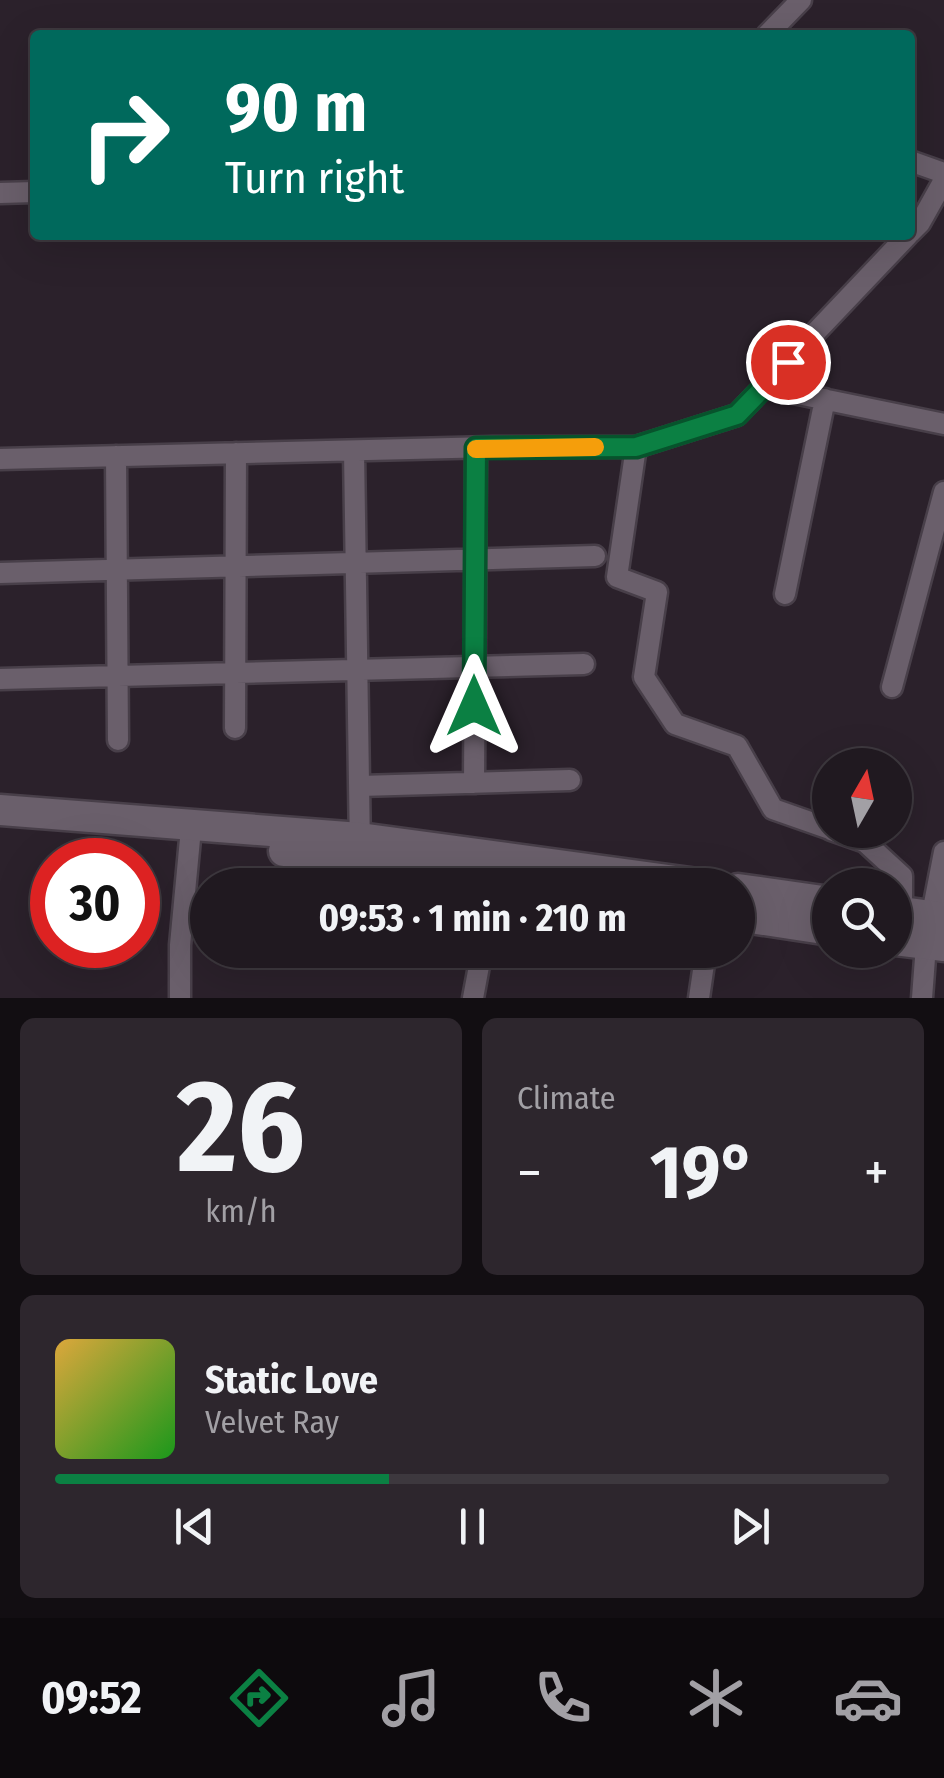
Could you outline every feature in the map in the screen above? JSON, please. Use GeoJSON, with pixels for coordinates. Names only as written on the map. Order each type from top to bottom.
{"type":"FeatureCollection","features":[{"type":"Feature","properties":{"kind":"main road"},"geometry":{"type":"LineString","coordinates":[[0,810],[537,868]]}},
{"type":"Feature","properties":{"kind":"main road"},"geometry":{"type":"LineString","coordinates":[[0,830],[360,850],[434,868]]}},
{"type":"Feature","properties":{"kind":"main road"},"geometry":{"type":"LineString","coordinates":[[755,892],[812,900]]}},
{"type":"Feature","properties":{"kind":"main road"},"geometry":{"type":"LineString","coordinates":[[755,919],[812,927]]}},
{"type":"Feature","properties":{"kind":"street"},"geometry":{"type":"LineString","coordinates":[[772,30],[801,0]]}},
{"type":"Feature","properties":{"kind":"street"},"geometry":{"type":"LineString","coordinates":[[915,163],[944,176],[915,227]]}},
{"type":"Feature","properties":{"kind":"street"},"geometry":{"type":"LineString","coordinates":[[0,193],[30,192]]}},
{"type":"Feature","properties":{"kind":"street"},"geometry":{"type":"LineString","coordinates":[[0,459],[636,447],[737,415],[903,240]]}},
{"type":"Feature","properties":{"kind":"street"},"geometry":{"type":"LineString","coordinates":[[764,387],[944,424]]}},
{"type":"Feature","properties":{"kind":"street"},"geometry":{"type":"LineString","coordinates":[[785,594],[824,399]]}},
{"type":"Feature","properties":{"kind":"street"},"geometry":{"type":"LineString","coordinates":[[636,447],[617,577],[658,592],[644,677],[675,724],[736,746],[773,809],[812,823]]}},
{"type":"Feature","properties":{"kind":"street"},"geometry":{"type":"LineString","coordinates":[[474,783],[476,448]]}},
{"type":"Feature","properties":{"kind":"street"},"geometry":{"type":"LineString","coordinates":[[354,450],[360,850]]}},
{"type":"Feature","properties":{"kind":"street"},"geometry":{"type":"LineString","coordinates":[[235,728],[236,453]]}},
{"type":"Feature","properties":{"kind":"street"},"geometry":{"type":"LineString","coordinates":[[116,456],[118,740]]}},
{"type":"Feature","properties":{"kind":"street"},"geometry":{"type":"LineString","coordinates":[[892,687],[944,492]]}},
{"type":"Feature","properties":{"kind":"street"},"geometry":{"type":"LineString","coordinates":[[0,573],[595,556]]}},
{"type":"Feature","properties":{"kind":"street"},"geometry":{"type":"LineString","coordinates":[[0,679],[584,664]]}},
{"type":"Feature","properties":{"kind":"street"},"geometry":{"type":"LineString","coordinates":[[360,786],[570,780]]}},
{"type":"Feature","properties":{"kind":"street"},"geometry":{"type":"LineString","coordinates":[[180,998],[180,945],[190,839]]}},
{"type":"Feature","properties":{"kind":"street"},"geometry":{"type":"LineString","coordinates":[[871,848],[902,876],[919,927],[922,998]]}},
{"type":"Feature","properties":{"kind":"street"},"geometry":{"type":"LineString","coordinates":[[919,927],[944,852]]}},
{"type":"Feature","properties":{"kind":"street"},"geometry":{"type":"LineString","coordinates":[[473,998],[479,968]]}},
{"type":"Feature","properties":{"kind":"street"},"geometry":{"type":"LineString","coordinates":[[699,998],[703,968]]}},
{"type":"Feature","properties":{"kind":"slow traffic"},"geometry":{"type":"LineString","coordinates":[[476,449],[595,447]]}},
{"type":"Feature","properties":{"kind":"route"},"geometry":{"type":"LineString","coordinates":[[474,706],[476,448],[636,447],[737,415],[788,362]]}}]}
